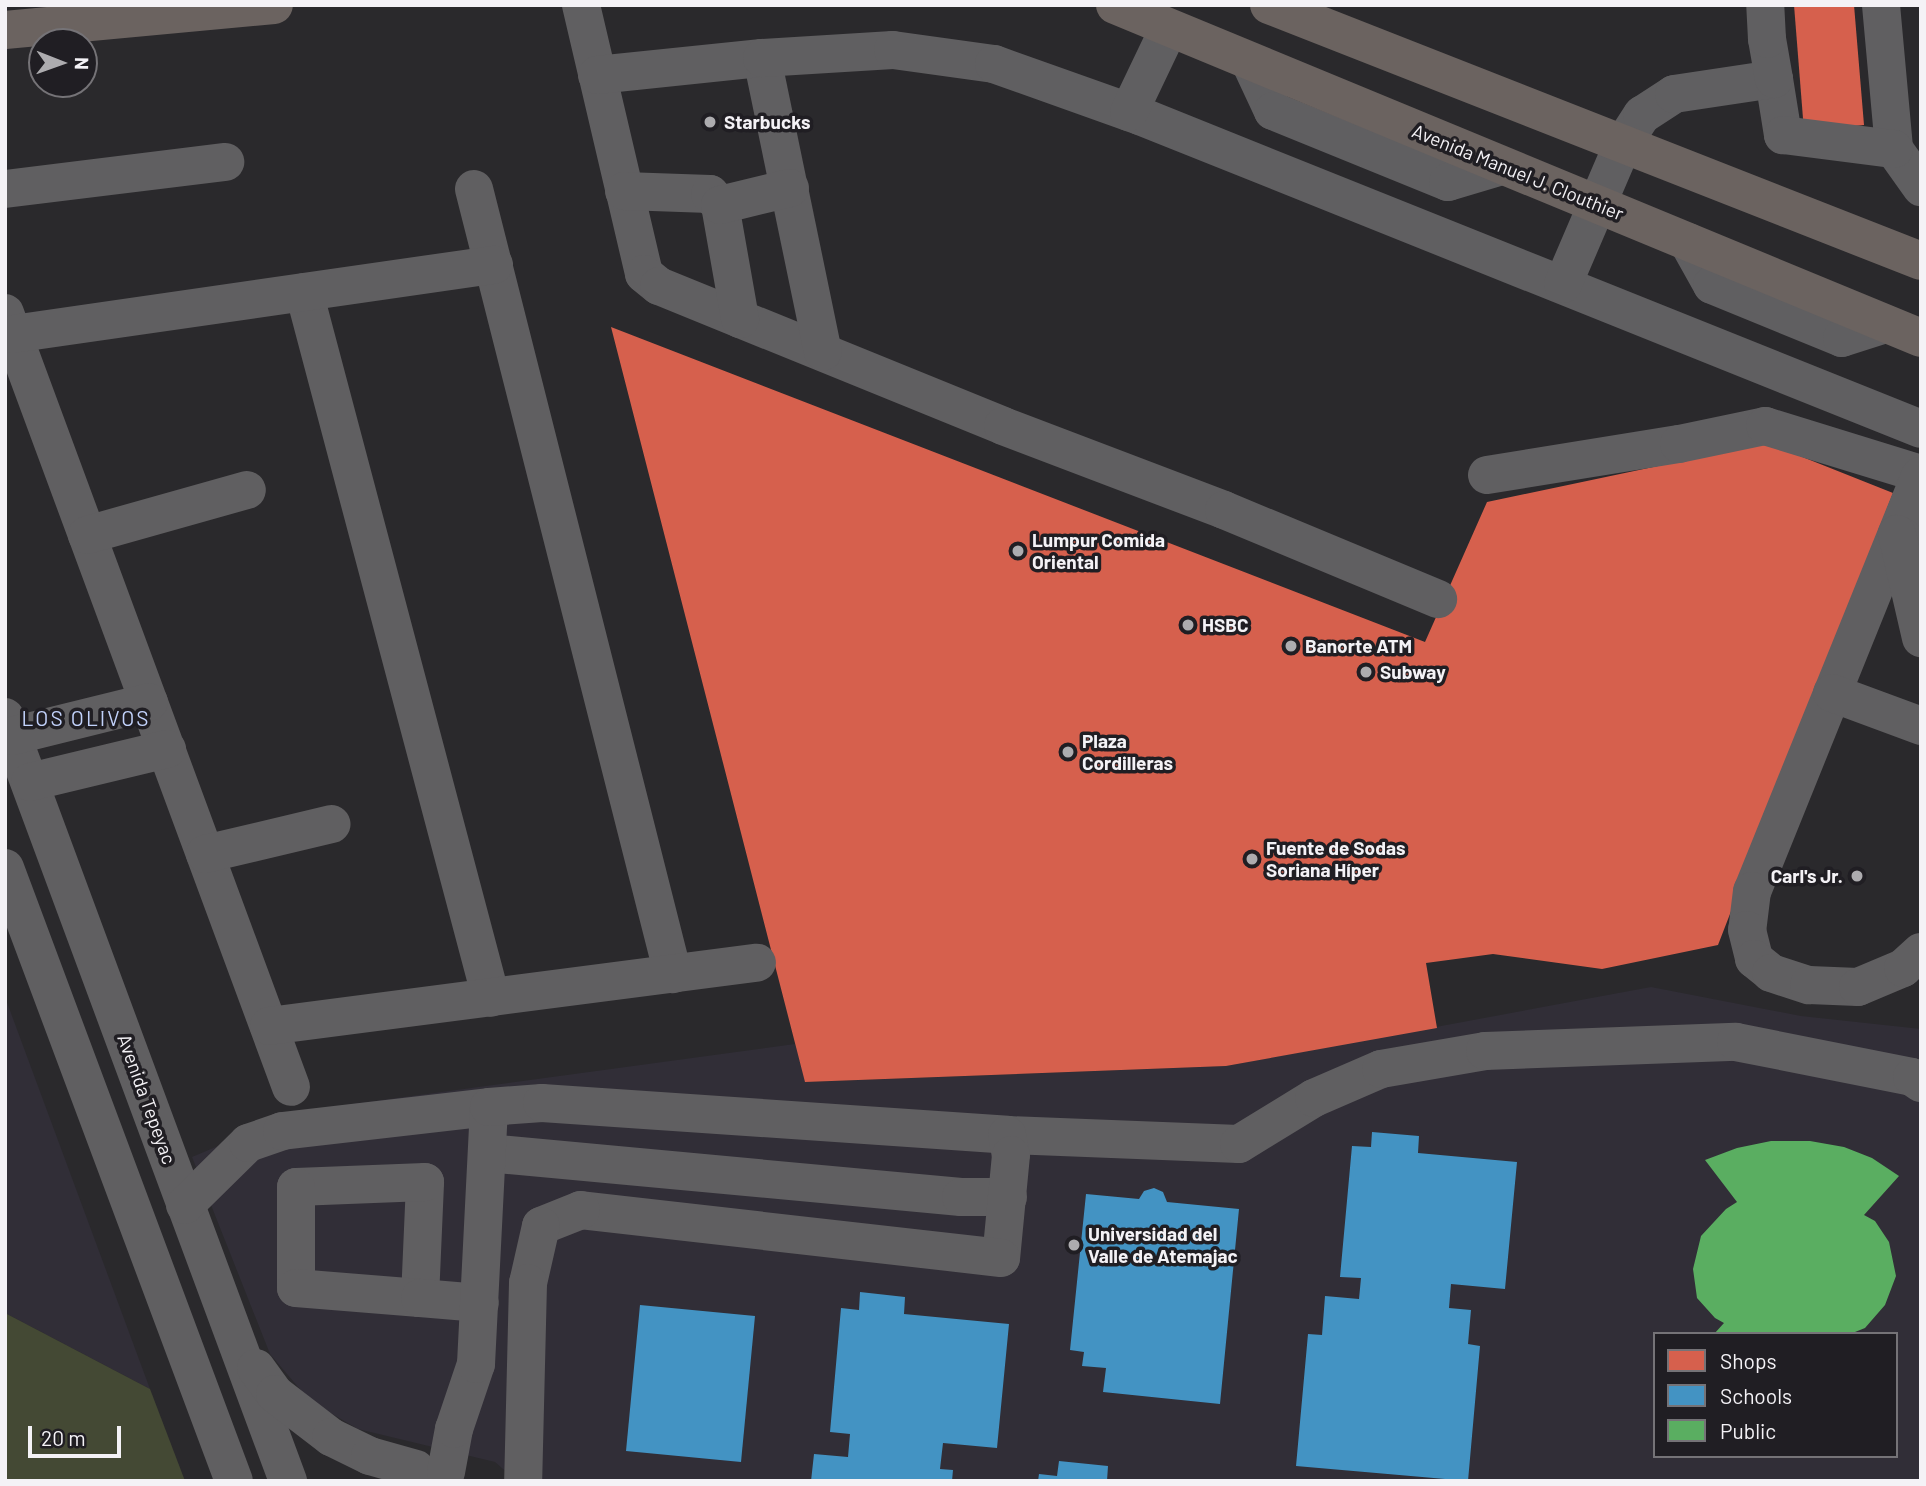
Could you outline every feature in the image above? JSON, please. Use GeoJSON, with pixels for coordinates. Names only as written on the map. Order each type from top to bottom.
{"type":"FeatureCollection","features":[{"type":"Feature","properties":{"kind":"main road"},"geometry":{"type":"LineString","coordinates":[[5,30],[274,5]]}},
{"type":"Feature","properties":{"kind":"main road","name":"Avenida Manuel J. Clouthier"},"geometry":{"type":"LineString","coordinates":[[1120,6],[1921,338]]}},
{"type":"Feature","properties":{"kind":"main road"},"geometry":{"type":"LineString","coordinates":[[1273,6],[1921,261]]}},
{"type":"Feature","properties":{"kind":"street"},"geometry":{"type":"LineString","coordinates":[[581,5],[644,274],[659,286],[1003,426],[1224,510],[1438,600]]}},
{"type":"Feature","properties":{"kind":"street"},"geometry":{"type":"LineString","coordinates":[[1765,5],[1767,39],[1783,135],[1894,149]]}},
{"type":"Feature","properties":{"kind":"street"},"geometry":{"type":"LineString","coordinates":[[1881,5],[1894,149],[1921,187]]}},
{"type":"Feature","properties":{"kind":"street"},"geometry":{"type":"LineString","coordinates":[[1129,112],[1169,28]]}},
{"type":"Feature","properties":{"kind":"street"},"geometry":{"type":"LineString","coordinates":[[597,75],[762,58],[893,50],[983,63],[1129,112],[1921,429]]}},
{"type":"Feature","properties":{"kind":"street"},"geometry":{"type":"LineString","coordinates":[[762,58],[823,352]]}},
{"type":"Feature","properties":{"kind":"street"},"geometry":{"type":"LineString","coordinates":[[1563,284],[1623,144],[1642,115],[1674,94],[1774,79]]}},
{"type":"Feature","properties":{"kind":"street"},"geometry":{"type":"LineString","coordinates":[[5,189],[225,162]]}},
{"type":"Feature","properties":{"kind":"street"},"geometry":{"type":"LineString","coordinates":[[720,205],[790,188]]}},
{"type":"Feature","properties":{"kind":"street"},"geometry":{"type":"LineString","coordinates":[[474,189],[673,974]]}},
{"type":"Feature","properties":{"kind":"street"},"geometry":{"type":"LineString","coordinates":[[624,191],[694,191],[710,194],[720,205],[740,319]]}},
{"type":"Feature","properties":{"kind":"street"},"geometry":{"type":"LineString","coordinates":[[291,1087],[9,324],[304,292],[494,265]]}},
{"type":"Feature","properties":{"kind":"street"},"geometry":{"type":"LineString","coordinates":[[304,292],[491,998]]}},
{"type":"Feature","properties":{"kind":"street"},"geometry":{"type":"LineString","coordinates":[[1487,475],[1679,444],[1765,426],[1920,475],[1909,540],[1921,638]]}},
{"type":"Feature","properties":{"kind":"street"},"geometry":{"type":"LineString","coordinates":[[87,535],[247,491]]}},
{"type":"Feature","properties":{"kind":"street"},"geometry":{"type":"LineString","coordinates":[[1909,540],[1832,693],[1752,891],[1747,930],[1754,959],[1771,973],[1809,985],[1858,987],[1903,968],[1921,952]]}},
{"type":"Feature","properties":{"kind":"street"},"geometry":{"type":"LineString","coordinates":[[1832,693],[1921,726]]}},
{"type":"Feature","properties":{"kind":"street"},"geometry":{"type":"LineString","coordinates":[[9,726],[149,702]]}},
{"type":"Feature","properties":{"kind":"street","name":"Avenida Tepeyac"},"geometry":{"type":"LineString","coordinates":[[9,726],[288,1481]]}},
{"type":"Feature","properties":{"kind":"street"},"geometry":{"type":"LineString","coordinates":[[30,782],[167,749]]}},
{"type":"Feature","properties":{"kind":"street"},"geometry":{"type":"LineString","coordinates":[[205,854],[332,824]]}},
{"type":"Feature","properties":{"kind":"street"},"geometry":{"type":"LineString","coordinates":[[5,868],[234,1481]]}},
{"type":"Feature","properties":{"kind":"street"},"geometry":{"type":"LineString","coordinates":[[269,1026],[757,963]]}},
{"type":"Feature","properties":{"kind":"street"},"geometry":{"type":"LineString","coordinates":[[185,1205],[248,1143],[282,1131],[541,1102],[1007,1135],[1239,1144],[1314,1098],[1381,1069],[1485,1051],[1736,1042],[1912,1077],[1921,1083]]}},
{"type":"Feature","properties":{"kind":"street"},"geometry":{"type":"LineString","coordinates":[[541,1102],[535,1133],[544,1157]]}},
{"type":"Feature","properties":{"kind":"street"},"geometry":{"type":"LineString","coordinates":[[444,1474],[454,1429],[476,1364],[489,1107]]}},
{"type":"Feature","properties":{"kind":"street"},"geometry":{"type":"LineString","coordinates":[[523,1481],[528,1283],[541,1226],[581,1210],[1001,1258],[1011,1155],[1007,1135]]}},
{"type":"Feature","properties":{"kind":"street"},"geometry":{"type":"LineString","coordinates":[[487,1153],[961,1197],[1008,1198]]}},
{"type":"Feature","properties":{"kind":"street"},"geometry":{"type":"LineString","coordinates":[[420,1298],[480,1303]]}},
{"type":"Feature","properties":{"kind":"street"},"geometry":{"type":"LineString","coordinates":[[235,1337],[275,1394],[299,1416],[331,1437],[370,1456],[444,1474]]}},
{"type":"Feature","properties":{"kind":"street"},"geometry":{"type":"LineString","coordinates":[[476,1364],[493,1363],[526,1368]]}},
{"type":"Feature","properties":{"kind":"street"},"geometry":{"type":"LineString","coordinates":[[371,1481],[444,1474]]}},
{"type":"Feature","properties":{"kind":"shaded area","name":"Universidad del Valle de Atemajac"},"geometry":{"type":"Polygon","coordinates":[[[1651,987],[1801,1016],[1921,1029],[1921,1481],[517,1481],[495,1462],[358,1429],[310,1401],[270,1354],[192,1157],[301,1111],[795,1044],[806,1082],[1226,1066],[1651,987]]]}},
{"type":"Feature","properties":{"kind":"shaded area"},"geometry":{"type":"Polygon","coordinates":[[[5,997],[150,1389],[5,1313],[5,997]]]}},
{"type":"Feature","properties":{"kind":"green space"},"geometry":{"type":"Polygon","coordinates":[[[5,1313],[150,1389],[185,1481],[5,1481],[5,1313]]]}},
{"type":"Feature","properties":{"kind":"building: Shops"},"geometry":{"type":"Polygon","coordinates":[[[1794,5],[1854,5],[1864,125],[1804,131],[1794,5]]]}},
{"type":"Feature","properties":{"kind":"building: Shops","name":"Plaza Cordilleras"},"geometry":{"type":"Polygon","coordinates":[[[611,327],[1425,642],[1487,502],[1767,443],[1893,493],[1718,945],[1602,969],[1493,954],[1426,963],[1437,1028],[1226,1066],[805,1082],[611,327]]]}},
{"type":"Feature","properties":{"kind":"building: Schools"},"geometry":{"type":"Polygon","coordinates":[[[1372,1132],[1419,1136],[1418,1153],[1517,1162],[1505,1289],[1451,1284],[1449,1308],[1471,1310],[1468,1344],[1480,1346],[1468,1481],[1296,1466],[1308,1334],[1322,1335],[1325,1296],[1359,1299],[1361,1278],[1340,1277],[1352,1146],[1371,1147],[1372,1132]]]}},
{"type":"Feature","properties":{"kind":"building: Schools"},"geometry":{"type":"Polygon","coordinates":[[[1154,1188],[1163,1192],[1167,1202],[1239,1209],[1220,1404],[1103,1392],[1106,1368],[1082,1366],[1084,1352],[1070,1350],[1086,1194],[1139,1199],[1144,1191],[1154,1188]]]}},
{"type":"Feature","properties":{"kind":"building: Schools"},"geometry":{"type":"Polygon","coordinates":[[[860,1292],[905,1297],[904,1314],[1009,1324],[997,1448],[943,1443],[940,1469],[953,1470],[952,1481],[811,1481],[814,1454],[848,1457],[850,1434],[830,1432],[841,1308],[859,1310],[860,1292]]]}},
{"type":"Feature","properties":{"kind":"building: Schools"},"geometry":{"type":"Polygon","coordinates":[[[640,1305],[755,1316],[741,1462],[626,1451],[640,1305]]]}},
{"type":"Feature","properties":{"kind":"building: Schools"},"geometry":{"type":"Polygon","coordinates":[[[1059,1461],[1108,1466],[1107,1481],[1038,1481],[1039,1474],[1057,1476],[1059,1461]]]}},
{"type":"Feature","properties":{"kind":"building: Public"},"geometry":{"type":"Polygon","coordinates":[[[1771,1141],[1810,1141],[1844,1147],[1872,1158],[1899,1176],[1864,1215],[1875,1221],[1889,1242],[1896,1276],[1885,1305],[1865,1328],[1855,1332],[1716,1332],[1724,1323],[1715,1318],[1697,1298],[1693,1269],[1701,1236],[1726,1209],[1737,1202],[1705,1160],[1737,1148],[1771,1141]]]}},
{"type":"Feature","properties":{"kind":"place","name":"Starbucks"},"geometry":{"type":"Point","coordinates":[710,122]}},
{"type":"Feature","properties":{"kind":"place","name":"Lumpur Comida Oriental"},"geometry":{"type":"Point","coordinates":[1018,551]}},
{"type":"Feature","properties":{"kind":"place","name":"HSBC"},"geometry":{"type":"Point","coordinates":[1188,625]}},
{"type":"Feature","properties":{"kind":"place","name":"Banorte ATM"},"geometry":{"type":"Point","coordinates":[1291,646]}},
{"type":"Feature","properties":{"kind":"place","name":"Subway"},"geometry":{"type":"Point","coordinates":[1366,672]}},
{"type":"Feature","properties":{"kind":"place","name":"Plaza Cordilleras"},"geometry":{"type":"Point","coordinates":[1068,752]}},
{"type":"Feature","properties":{"kind":"place","name":"Fuente de Sodas Soriana Híper"},"geometry":{"type":"Point","coordinates":[1252,859]}},
{"type":"Feature","properties":{"kind":"place","name":"Carl's Jr."},"geometry":{"type":"Point","coordinates":[1857,876]}},
{"type":"Feature","properties":{"kind":"place","name":"Universidad del Valle de Atemajac"},"geometry":{"type":"Point","coordinates":[1074,1245]}},
{"type":"Feature","properties":{"kind":"district","name":"LOS OLIVOS"},"geometry":{"type":"Point","coordinates":[86,718]}}]}
